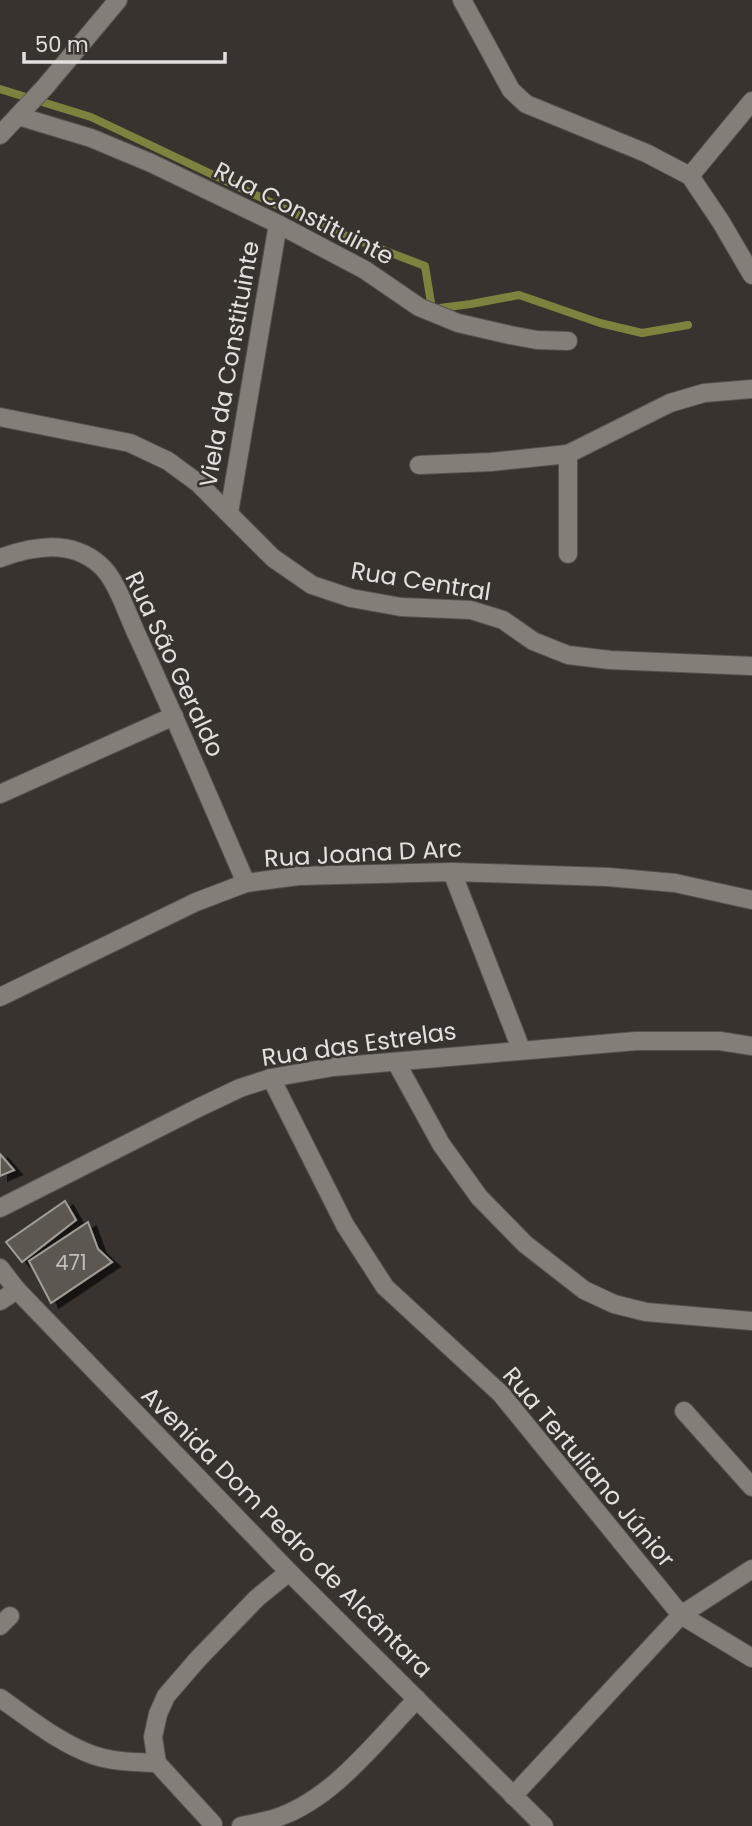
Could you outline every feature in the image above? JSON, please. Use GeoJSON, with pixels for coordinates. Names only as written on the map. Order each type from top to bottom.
{"type":"FeatureCollection","features":[{"type":"Feature","properties":{"kind":"street"},"geometry":{"type":"LineString","coordinates":[[0,135],[45,87],[118,0]]}},
{"type":"Feature","properties":{"kind":"street"},"geometry":{"type":"LineString","coordinates":[[462,0],[511,90],[527,104],[646,153],[690,176],[752,275]]}},
{"type":"Feature","properties":{"kind":"street"},"geometry":{"type":"LineString","coordinates":[[690,176],[752,101]]}},
{"type":"Feature","properties":{"kind":"street","name":"Rua Constituinte"},"geometry":{"type":"LineString","coordinates":[[21,112],[139,158],[278,224],[365,270],[419,307],[445,318],[510,335],[537,340],[568,341]]}},
{"type":"Feature","properties":{"kind":"street","name":"Viela da Constituinte"},"geometry":{"type":"LineString","coordinates":[[229,513],[278,224]]}},
{"type":"Feature","properties":{"kind":"street"},"geometry":{"type":"LineString","coordinates":[[419,465],[491,462],[568,454],[670,403],[704,393],[752,389]]}},
{"type":"Feature","properties":{"kind":"street","name":"Rua Central"},"geometry":{"type":"LineString","coordinates":[[0,417],[130,443],[168,461],[198,484],[273,558],[312,585],[351,598],[401,607],[471,610],[503,621],[533,640],[568,655],[610,660],[752,666]]}},
{"type":"Feature","properties":{"kind":"street"},"geometry":{"type":"LineString","coordinates":[[568,454],[568,554]]}},
{"type":"Feature","properties":{"kind":"street","name":"Rua São Geraldo"},"geometry":{"type":"LineString","coordinates":[[0,558],[24,550],[53,546],[79,551],[102,566],[115,587],[174,716],[246,883]]}},
{"type":"Feature","properties":{"kind":"street"},"geometry":{"type":"LineString","coordinates":[[0,794],[174,716]]}},
{"type":"Feature","properties":{"kind":"street"},"geometry":{"type":"LineString","coordinates":[[452,872],[521,1049]]}},
{"type":"Feature","properties":{"kind":"street","name":"Rua Joana D Arc"},"geometry":{"type":"LineString","coordinates":[[0,997],[197,902],[246,883],[298,876],[452,872],[621,878],[675,883],[752,900]]}},
{"type":"Feature","properties":{"kind":"street","name":"Rua das Estrelas"},"geometry":{"type":"LineString","coordinates":[[0,1208],[200,1107],[271,1077],[333,1067],[636,1041],[720,1041],[752,1046]]}},
{"type":"Feature","properties":{"kind":"street"},"geometry":{"type":"LineString","coordinates":[[396,1062],[441,1144],[479,1197],[525,1244],[584,1290],[614,1304],[646,1312],[752,1321]]}},
{"type":"Feature","properties":{"kind":"street","name":"Rua Tertuliano Júnior"},"geometry":{"type":"LineString","coordinates":[[271,1077],[345,1225],[385,1287],[501,1394],[681,1615],[752,1658]]}},
{"type":"Feature","properties":{"kind":"street","name":"Avenida Dom Pedro de Alcântara"},"geometry":{"type":"LineString","coordinates":[[0,1268],[17,1290],[289,1572],[513,1796],[536,1823]]}},
{"type":"Feature","properties":{"kind":"street"},"geometry":{"type":"LineString","coordinates":[[0,1301],[17,1290]]}},
{"type":"Feature","properties":{"kind":"street"},"geometry":{"type":"LineString","coordinates":[[684,1410],[752,1487]]}},
{"type":"Feature","properties":{"kind":"street"},"geometry":{"type":"LineString","coordinates":[[513,1796],[681,1615],[752,1569]]}},
{"type":"Feature","properties":{"kind":"street"},"geometry":{"type":"LineString","coordinates":[[216,1825],[157,1763],[153,1737],[158,1714],[166,1696],[198,1659],[257,1598],[289,1572]]}},
{"type":"Feature","properties":{"kind":"street"},"geometry":{"type":"LineString","coordinates":[[0,1698],[62,1740],[93,1755],[122,1761],[157,1763]]}},
{"type":"Feature","properties":{"kind":"street"},"geometry":{"type":"LineString","coordinates":[[241,1826],[274,1819],[314,1799],[346,1772],[417,1699]]}},
{"type":"Feature","properties":{"kind":"building"},"geometry":{"type":"Polygon","coordinates":[[[0,1154],[14,1170],[0,1176],[0,1154]]]}},
{"type":"Feature","properties":{"kind":"building"},"geometry":{"type":"Polygon","coordinates":[[[65,1201],[76,1220],[22,1262],[6,1242],[65,1201]]]}},
{"type":"Feature","properties":{"kind":"building"},"geometry":{"type":"Polygon","coordinates":[[[88,1222],[98,1249],[112,1262],[51,1303],[29,1261],[88,1222]]]}},
{"type":"Feature","properties":{"kind":"waterway"},"geometry":{"type":"LineString","coordinates":[[0,89],[91,117],[323,227],[425,266],[432,309],[519,295],[600,323],[642,333],[688,325]]}}]}
